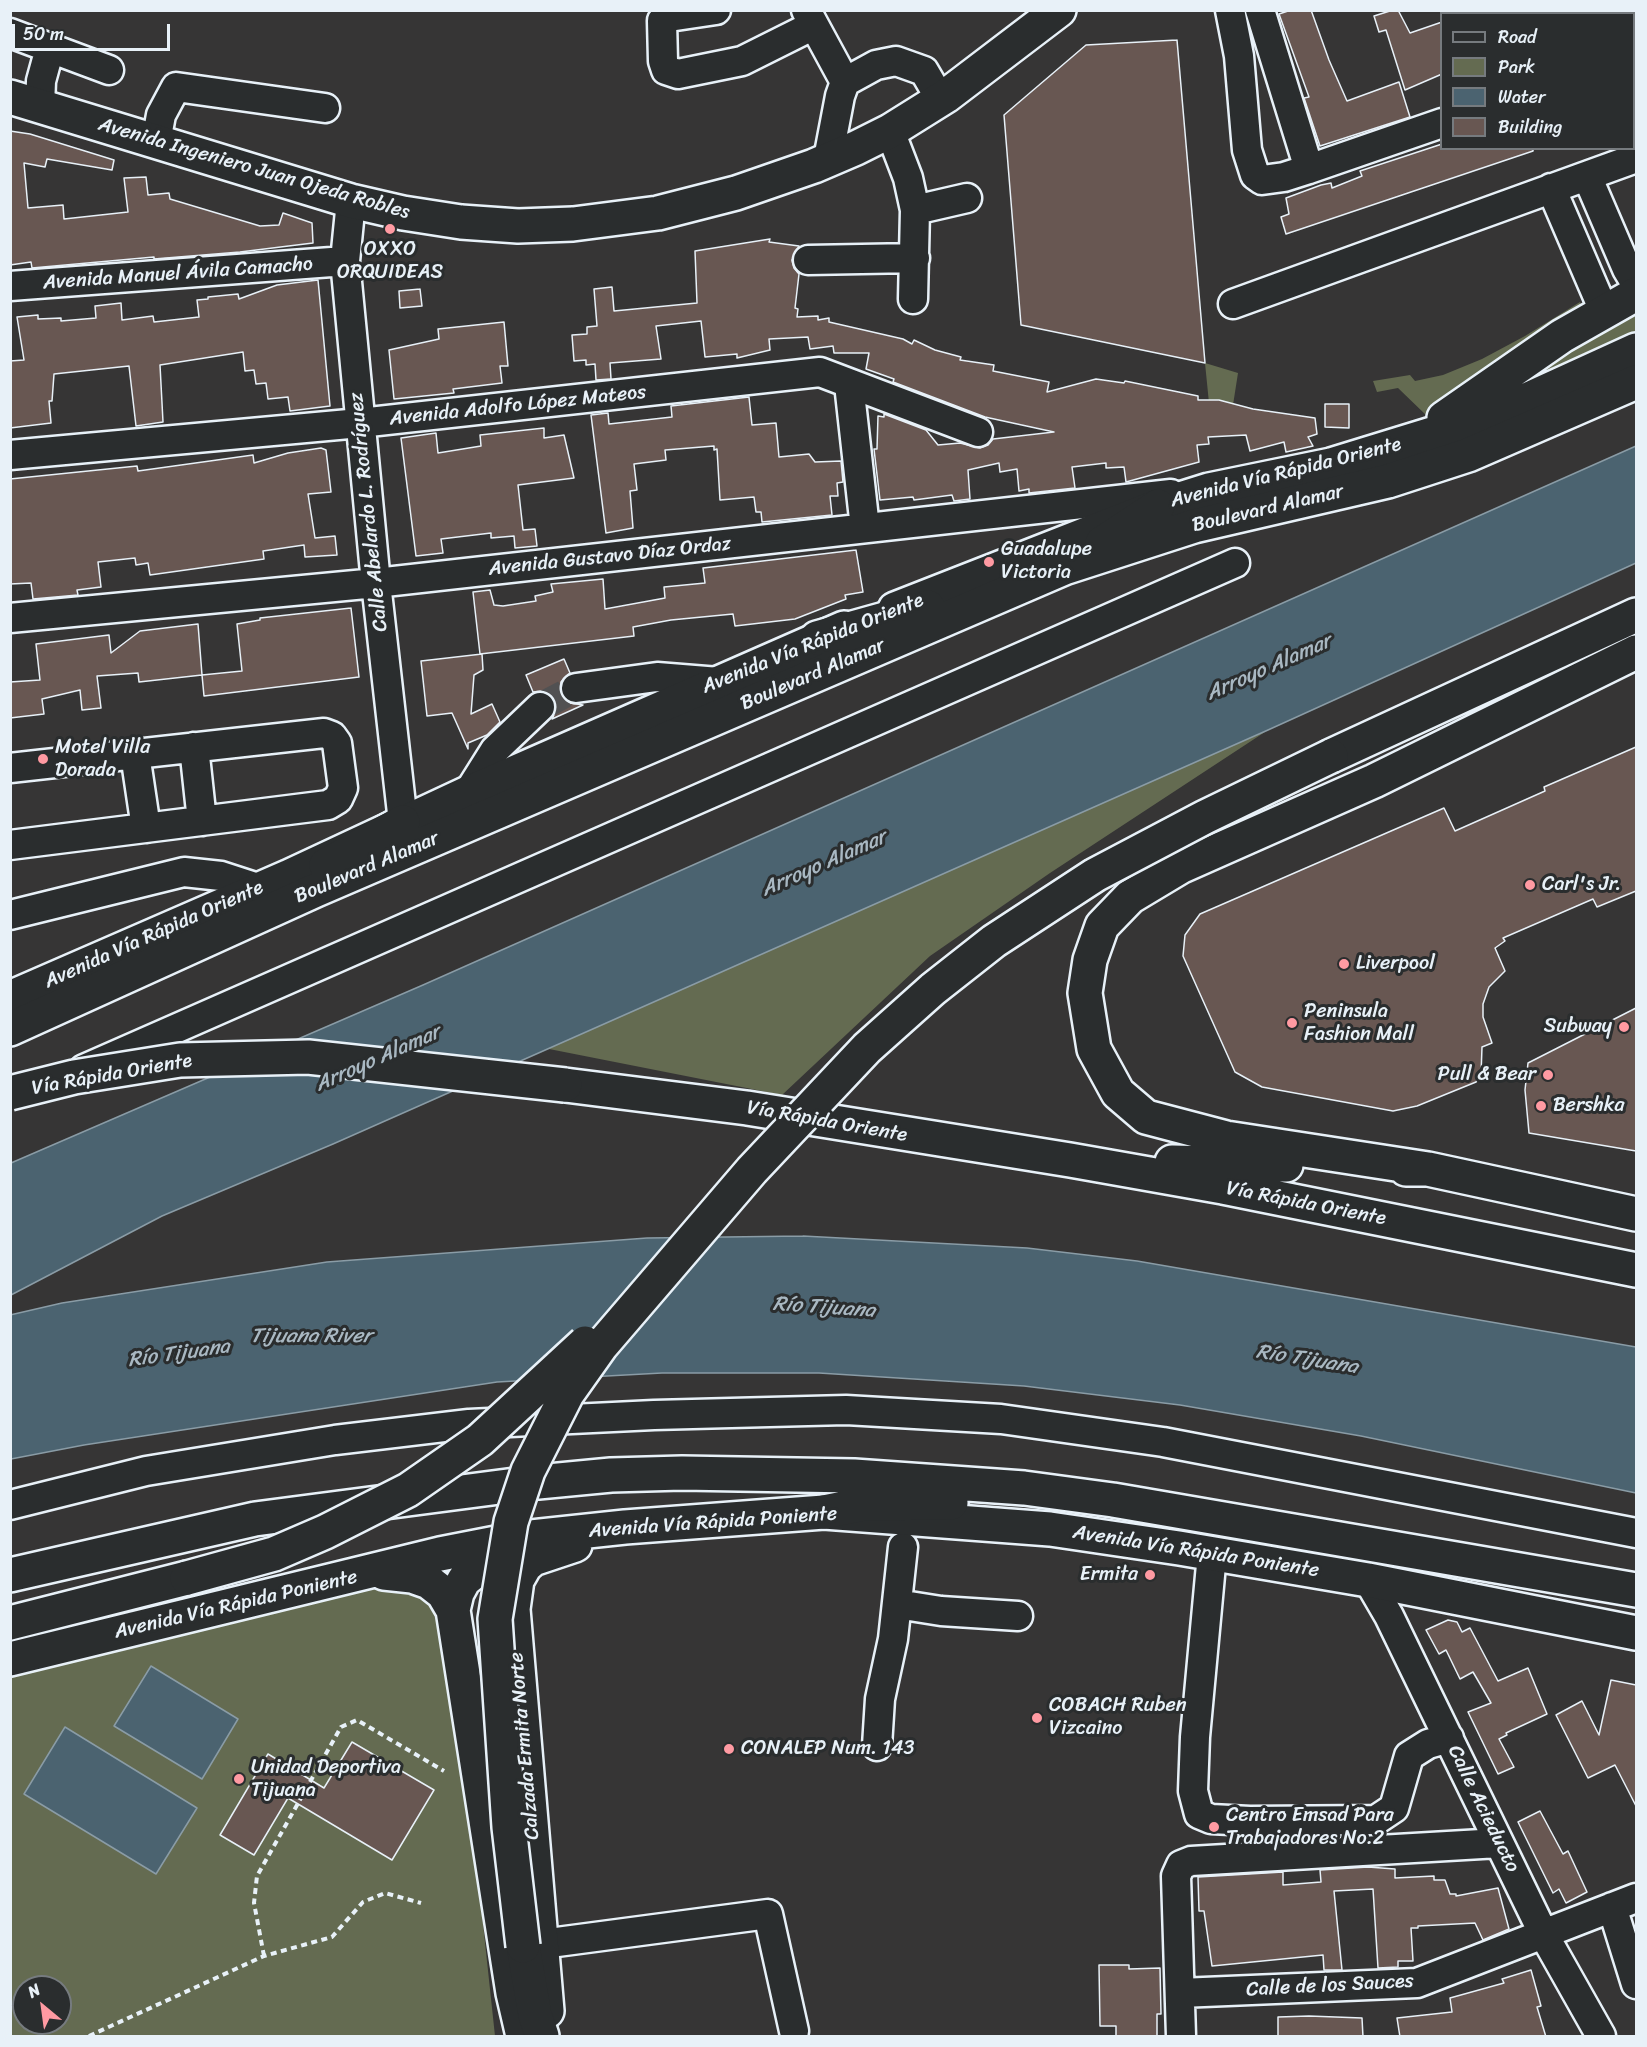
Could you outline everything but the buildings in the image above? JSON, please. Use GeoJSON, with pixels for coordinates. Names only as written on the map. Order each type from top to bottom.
{"type":"FeatureCollection","features":[{"type":"Feature","properties":{"kind":"main road","name":"Avenida Ingeniero Juan Ojeda Robles"},"geometry":{"type":"LineString","coordinates":[[25,102],[351,201],[403,213],[461,222],[518,226],[573,224],[658,213],[736,193],[828,159],[890,131],[941,100],[1059,10]]}},
{"type":"Feature","properties":{"kind":"main road"},"geometry":{"type":"LineString","coordinates":[[1404,444],[1604,311],[1636,294]]}},
{"type":"Feature","properties":{"kind":"main road","name":"Avenida Vía Rápida Oriente"},"geometry":{"type":"LineString","coordinates":[[10,998],[261,889],[403,822],[817,638],[1158,506],[1209,490],[1331,465],[1404,444],[1522,402],[1636,350]]}},
{"type":"Feature","properties":{"kind":"main road","name":"Boulevard Alamar"},"geometry":{"type":"LineString","coordinates":[[10,1029],[148,964],[1064,568],[1194,526],[1388,481],[1458,458],[1557,418],[1636,382]]}},
{"type":"Feature","properties":{"kind":"main road"},"geometry":{"type":"LineString","coordinates":[[817,638],[1064,568],[1158,506]]}},
{"type":"Feature","properties":{"kind":"main road"},"geometry":{"type":"LineString","coordinates":[[542,2037],[535,2015],[532,1945],[509,1827],[495,1638],[498,1592],[511,1522],[528,1471],[567,1394],[601,1346],[752,1170],[867,1048],[933,988],[994,941],[1095,875],[1205,817],[1636,615]]}},
{"type":"Feature","properties":{"kind":"main road"},"geometry":{"type":"LineString","coordinates":[[1332,756],[1437,723],[1636,651]]}},
{"type":"Feature","properties":{"kind":"main road"},"geometry":{"type":"LineString","coordinates":[[1636,651],[1374,781],[1180,867],[1130,897],[1102,926],[1090,960],[1085,993],[1094,1049],[1118,1093],[1146,1117],[1226,1138],[1428,1169],[1636,1214]]}},
{"type":"Feature","properties":{"kind":"main road"},"geometry":{"type":"LineString","coordinates":[[148,964],[403,822]]}},
{"type":"Feature","properties":{"kind":"main road","name":"Vía Rápida Oriente"},"geometry":{"type":"LineString","coordinates":[[10,1093],[74,1077],[180,1060],[308,1057],[566,1085],[747,1108],[1070,1160],[1223,1187],[1636,1270]]}},
{"type":"Feature","properties":{"kind":"main road"},"geometry":{"type":"LineString","coordinates":[[1070,1160],[1428,1169]]}},
{"type":"Feature","properties":{"kind":"main road"},"geometry":{"type":"LineString","coordinates":[[10,1623],[187,1578],[284,1550],[408,1490],[480,1440],[517,1408],[690,1240]]}},
{"type":"Feature","properties":{"kind":"main road","name":"Avenida Vía Rápida Poniente"},"geometry":{"type":"LineString","coordinates":[[10,1575],[255,1519],[434,1494],[611,1475],[682,1473],[854,1476],[1024,1488],[1113,1500],[1636,1590]]}},
{"type":"Feature","properties":{"kind":"main road"},"geometry":{"type":"LineString","coordinates":[[824,1512],[864,1504],[1066,1506],[1113,1500]]}},
{"type":"Feature","properties":{"kind":"main road","name":"Avenida Vía Rápida Poniente"},"geometry":{"type":"LineString","coordinates":[[10,1659],[440,1554],[522,1538],[625,1527],[824,1512],[1050,1529],[1368,1580],[1636,1633]]}},
{"type":"Feature","properties":{"kind":"main road","name":"Calzada Ermita Norte"},"geometry":{"type":"LineString","coordinates":[[549,2037],[532,1945],[513,1609],[517,1580],[525,1566],[533,1559],[625,1527]]}},
{"type":"Feature","properties":{"kind":"main road"},"geometry":{"type":"LineString","coordinates":[[513,1609],[503,1585],[494,1573],[483,1569],[474,1572],[464,1580],[456,1593],[453,1610],[523,2037]]}},
{"type":"Feature","properties":{"kind":"main road"},"geometry":{"type":"LineString","coordinates":[[373,1572],[412,1576],[429,1582],[443,1593],[453,1610]]}},
{"type":"Feature","properties":{"kind":"main road"},"geometry":{"type":"LineString","coordinates":[[1542,1574],[1636,1605]]}},
{"type":"Feature","properties":{"kind":"street"},"geometry":{"type":"LineString","coordinates":[[716,10],[669,17],[662,21],[663,61],[666,70],[678,74],[687,73],[742,61],[810,18],[845,82]]}},
{"type":"Feature","properties":{"kind":"street"},"geometry":{"type":"LineString","coordinates":[[1230,10],[1239,56],[1247,150],[1255,175],[1262,180],[1270,180],[1309,169],[1440,124]]}},
{"type":"Feature","properties":{"kind":"street"},"geometry":{"type":"LineString","coordinates":[[1260,10],[1309,169]]}},
{"type":"Feature","properties":{"kind":"street"},"geometry":{"type":"LineString","coordinates":[[10,33],[109,70]]}},
{"type":"Feature","properties":{"kind":"street"},"geometry":{"type":"LineString","coordinates":[[25,102],[41,81],[50,48]]}},
{"type":"Feature","properties":{"kind":"street"},"geometry":{"type":"LineString","coordinates":[[828,159],[840,96],[845,82],[876,65],[896,60],[924,71],[941,100]]}},
{"type":"Feature","properties":{"kind":"street"},"geometry":{"type":"LineString","coordinates":[[156,142],[161,115],[176,87],[325,108]]}},
{"type":"Feature","properties":{"kind":"street"},"geometry":{"type":"LineString","coordinates":[[890,131],[908,178],[915,210],[913,299]]}},
{"type":"Feature","properties":{"kind":"street"},"geometry":{"type":"LineString","coordinates":[[1233,304],[1636,158]]}},
{"type":"Feature","properties":{"kind":"street"},"geometry":{"type":"LineString","coordinates":[[1587,176],[1636,284]]}},
{"type":"Feature","properties":{"kind":"street"},"geometry":{"type":"LineString","coordinates":[[1551,189],[1604,311]]}},
{"type":"Feature","properties":{"kind":"street"},"geometry":{"type":"LineString","coordinates":[[915,210],[967,198]]}},
{"type":"Feature","properties":{"kind":"street","name":"Calle Abelardo L. Rodríguez"},"geometry":{"type":"LineString","coordinates":[[351,201],[345,261],[376,584],[403,822]]}},
{"type":"Feature","properties":{"kind":"street"},"geometry":{"type":"LineString","coordinates":[[808,260],[915,258]]}},
{"type":"Feature","properties":{"kind":"street","name":"Avenida Manuel Ávila Camacho"},"geometry":{"type":"LineString","coordinates":[[10,286],[345,261]]}},
{"type":"Feature","properties":{"kind":"street","name":"Avenida Adolfo López Mateos"},"geometry":{"type":"LineString","coordinates":[[10,455],[360,423],[820,372],[978,432]]}},
{"type":"Feature","properties":{"kind":"street"},"geometry":{"type":"LineString","coordinates":[[849,384],[865,528]]}},
{"type":"Feature","properties":{"kind":"street","name":"Avenida Gustavo Díaz Ordaz"},"geometry":{"type":"LineString","coordinates":[[10,618],[376,584],[1209,490]]}},
{"type":"Feature","properties":{"kind":"street"},"geometry":{"type":"LineString","coordinates":[[10,1101],[1235,562]]}},
{"type":"Feature","properties":{"kind":"street"},"geometry":{"type":"LineString","coordinates":[[576,688],[657,677],[719,682]]}},
{"type":"Feature","properties":{"kind":"street"},"geometry":{"type":"LineString","coordinates":[[468,793],[495,750],[540,707]]}},
{"type":"Feature","properties":{"kind":"street"},"geometry":{"type":"LineString","coordinates":[[10,768],[324,733],[332,736],[337,743],[343,788],[338,799],[328,805],[10,844]]}},
{"type":"Feature","properties":{"kind":"street"},"geometry":{"type":"LineString","coordinates":[[194,747],[202,821]]}},
{"type":"Feature","properties":{"kind":"street"},"geometry":{"type":"LineString","coordinates":[[135,754],[146,828]]}},
{"type":"Feature","properties":{"kind":"street"},"geometry":{"type":"LineString","coordinates":[[10,915],[184,872],[207,873],[261,889]]}},
{"type":"Feature","properties":{"kind":"street"},"geometry":{"type":"LineString","coordinates":[[10,1505],[146,1471],[335,1440],[469,1424],[654,1415],[846,1410],[1001,1419],[1163,1442],[1636,1533]]}},
{"type":"Feature","properties":{"kind":"street"},"geometry":{"type":"LineString","coordinates":[[877,1746],[879,1699],[890,1655],[903,1547]]}},
{"type":"Feature","properties":{"kind":"street"},"geometry":{"type":"LineString","coordinates":[[1212,1554],[1195,1737],[1193,1791],[1199,1814],[1211,1819],[1250,1821],[1376,1820],[1394,1809],[1409,1756],[1428,1744],[1449,1738]]}},
{"type":"Feature","properties":{"kind":"street","name":"Calle Acieducto"},"geometry":{"type":"LineString","coordinates":[[1368,1580],[1389,1616],[1544,1935],[1601,2037]]}},
{"type":"Feature","properties":{"kind":"street"},"geometry":{"type":"LineString","coordinates":[[897,1604],[941,1611],[1018,1616]]}},
{"type":"Feature","properties":{"kind":"street"},"geometry":{"type":"LineString","coordinates":[[1181,2037],[1176,1876],[1185,1862],[1499,1843]]}},
{"type":"Feature","properties":{"kind":"street"},"geometry":{"type":"LineString","coordinates":[[1624,1902],[1636,1984]]}},
{"type":"Feature","properties":{"kind":"street","name":"Calle de los Sauces"},"geometry":{"type":"LineString","coordinates":[[1180,1993],[1417,1983],[1624,1902]]}},
{"type":"Feature","properties":{"kind":"street"},"geometry":{"type":"LineString","coordinates":[[532,1945],[768,1914],[794,2031]]}},
{"type":"Feature","properties":{"kind":"path"},"geometry":{"type":"LineString","coordinates":[[264,1956],[254,1903],[257,1876],[341,1726],[357,1720],[444,1771]]}},
{"type":"Feature","properties":{"kind":"path"},"geometry":{"type":"LineString","coordinates":[[89,2037],[264,1956],[332,1937],[363,1902],[385,1893],[421,1903]]}},
{"type":"Feature","properties":{"kind":"green space"},"geometry":{"type":"Polygon","coordinates":[[[1580,302],[1585,314],[1427,416],[1398,388],[1377,392],[1373,381],[1410,375],[1415,381],[1443,375],[1482,359],[1580,302]]]}},
{"type":"Feature","properties":{"kind":"green space"},"geometry":{"type":"Polygon","coordinates":[[[1636,308],[1636,335],[1492,398],[1636,308]]]}},
{"type":"Feature","properties":{"kind":"green space"},"geometry":{"type":"Polygon","coordinates":[[[1205,363],[1238,373],[1233,405],[1209,403],[1205,363]]]}},
{"type":"Feature","properties":{"kind":"green space"},"geometry":{"type":"Polygon","coordinates":[[[1268,730],[1050,873],[930,956],[782,1095],[544,1048],[1268,730]]]}},
{"type":"Feature","properties":{"kind":"green space","name":"Unidad Deportiva Tijuana"},"geometry":{"type":"Polygon","coordinates":[[[376,1579],[440,1593],[472,1821],[495,2036],[11,2036],[11,1665],[376,1579]]]}},
{"type":"Feature","properties":{"kind":"water","name":"Arroyo Alamar"},"geometry":{"type":"Polygon","coordinates":[[[1636,446],[1636,563],[1268,730],[333,1144],[162,1216],[11,1295],[11,1163],[423,985],[1636,446]]]}},
{"type":"Feature","properties":{"kind":"water","name":"Tijuana River"},"geometry":{"type":"Polygon","coordinates":[[[803,1236],[1027,1248],[1137,1261],[1636,1347],[1636,1493],[1361,1436],[1180,1405],[1024,1386],[819,1373],[662,1373],[497,1382],[84,1445],[11,1459],[10,1315],[62,1303],[327,1262],[647,1238],[803,1236]]]}},
{"type":"Feature","properties":{"kind":"water"},"geometry":{"type":"Polygon","coordinates":[[[151,1666],[238,1719],[202,1779],[114,1726],[151,1666]]]}},
{"type":"Feature","properties":{"kind":"water"},"geometry":{"type":"Polygon","coordinates":[[[65,1727],[197,1808],[156,1874],[24,1794],[65,1727]]]}},
{"type":"Feature","properties":{"kind":"tunnel"},"geometry":{"type":"LineString","coordinates":[[540,707],[576,688]]}},
{"type":"Feature","properties":{"kind":"place","name":"OXXO ORQUIDEAS"},"geometry":{"type":"Point","coordinates":[390,229]}},
{"type":"Feature","properties":{"kind":"place","name":"Guadalupe Victoria"},"geometry":{"type":"Point","coordinates":[989,562]}},
{"type":"Feature","properties":{"kind":"place","name":"Motel Villa Dorada"},"geometry":{"type":"Point","coordinates":[43,759]}},
{"type":"Feature","properties":{"kind":"place","name":"Carl's Jr."},"geometry":{"type":"Point","coordinates":[1530,885]}},
{"type":"Feature","properties":{"kind":"place","name":"Liverpool"},"geometry":{"type":"Point","coordinates":[1344,964]}},
{"type":"Feature","properties":{"kind":"place","name":"Peninsula Fashion Mall"},"geometry":{"type":"Point","coordinates":[1292,1023]}},
{"type":"Feature","properties":{"kind":"place","name":"Subway"},"geometry":{"type":"Point","coordinates":[1624,1027]}},
{"type":"Feature","properties":{"kind":"place","name":"Pull & Bear"},"geometry":{"type":"Point","coordinates":[1548,1075]}},
{"type":"Feature","properties":{"kind":"place","name":"Bershka"},"geometry":{"type":"Point","coordinates":[1541,1106]}},
{"type":"Feature","properties":{"kind":"place","name":"Ermita"},"geometry":{"type":"Point","coordinates":[1150,1575]}},
{"type":"Feature","properties":{"kind":"place","name":"COBACH Ruben Vizcaino"},"geometry":{"type":"Point","coordinates":[1037,1718]}},
{"type":"Feature","properties":{"kind":"place","name":"CONALEP Num. 143"},"geometry":{"type":"Point","coordinates":[729,1749]}},
{"type":"Feature","properties":{"kind":"place","name":"Unidad Deportiva Tijuana"},"geometry":{"type":"Point","coordinates":[239,1779]}},
{"type":"Feature","properties":{"kind":"place","name":"Centro Emsad Para Trabajadores No.2"},"geometry":{"type":"Point","coordinates":[1214,1827]}},
{"type":"Feature","properties":{"kind":"water label","name":"Río Tijuana"},"geometry":{"type":"Point","coordinates":[824,1308]}},
{"type":"Feature","properties":{"kind":"water label","name":"Río Tijuana"},"geometry":{"type":"Point","coordinates":[179,1354]}},
{"type":"Feature","properties":{"kind":"water label","name":"Río Tijuana"},"geometry":{"type":"Point","coordinates":[1307,1360]}}]}
